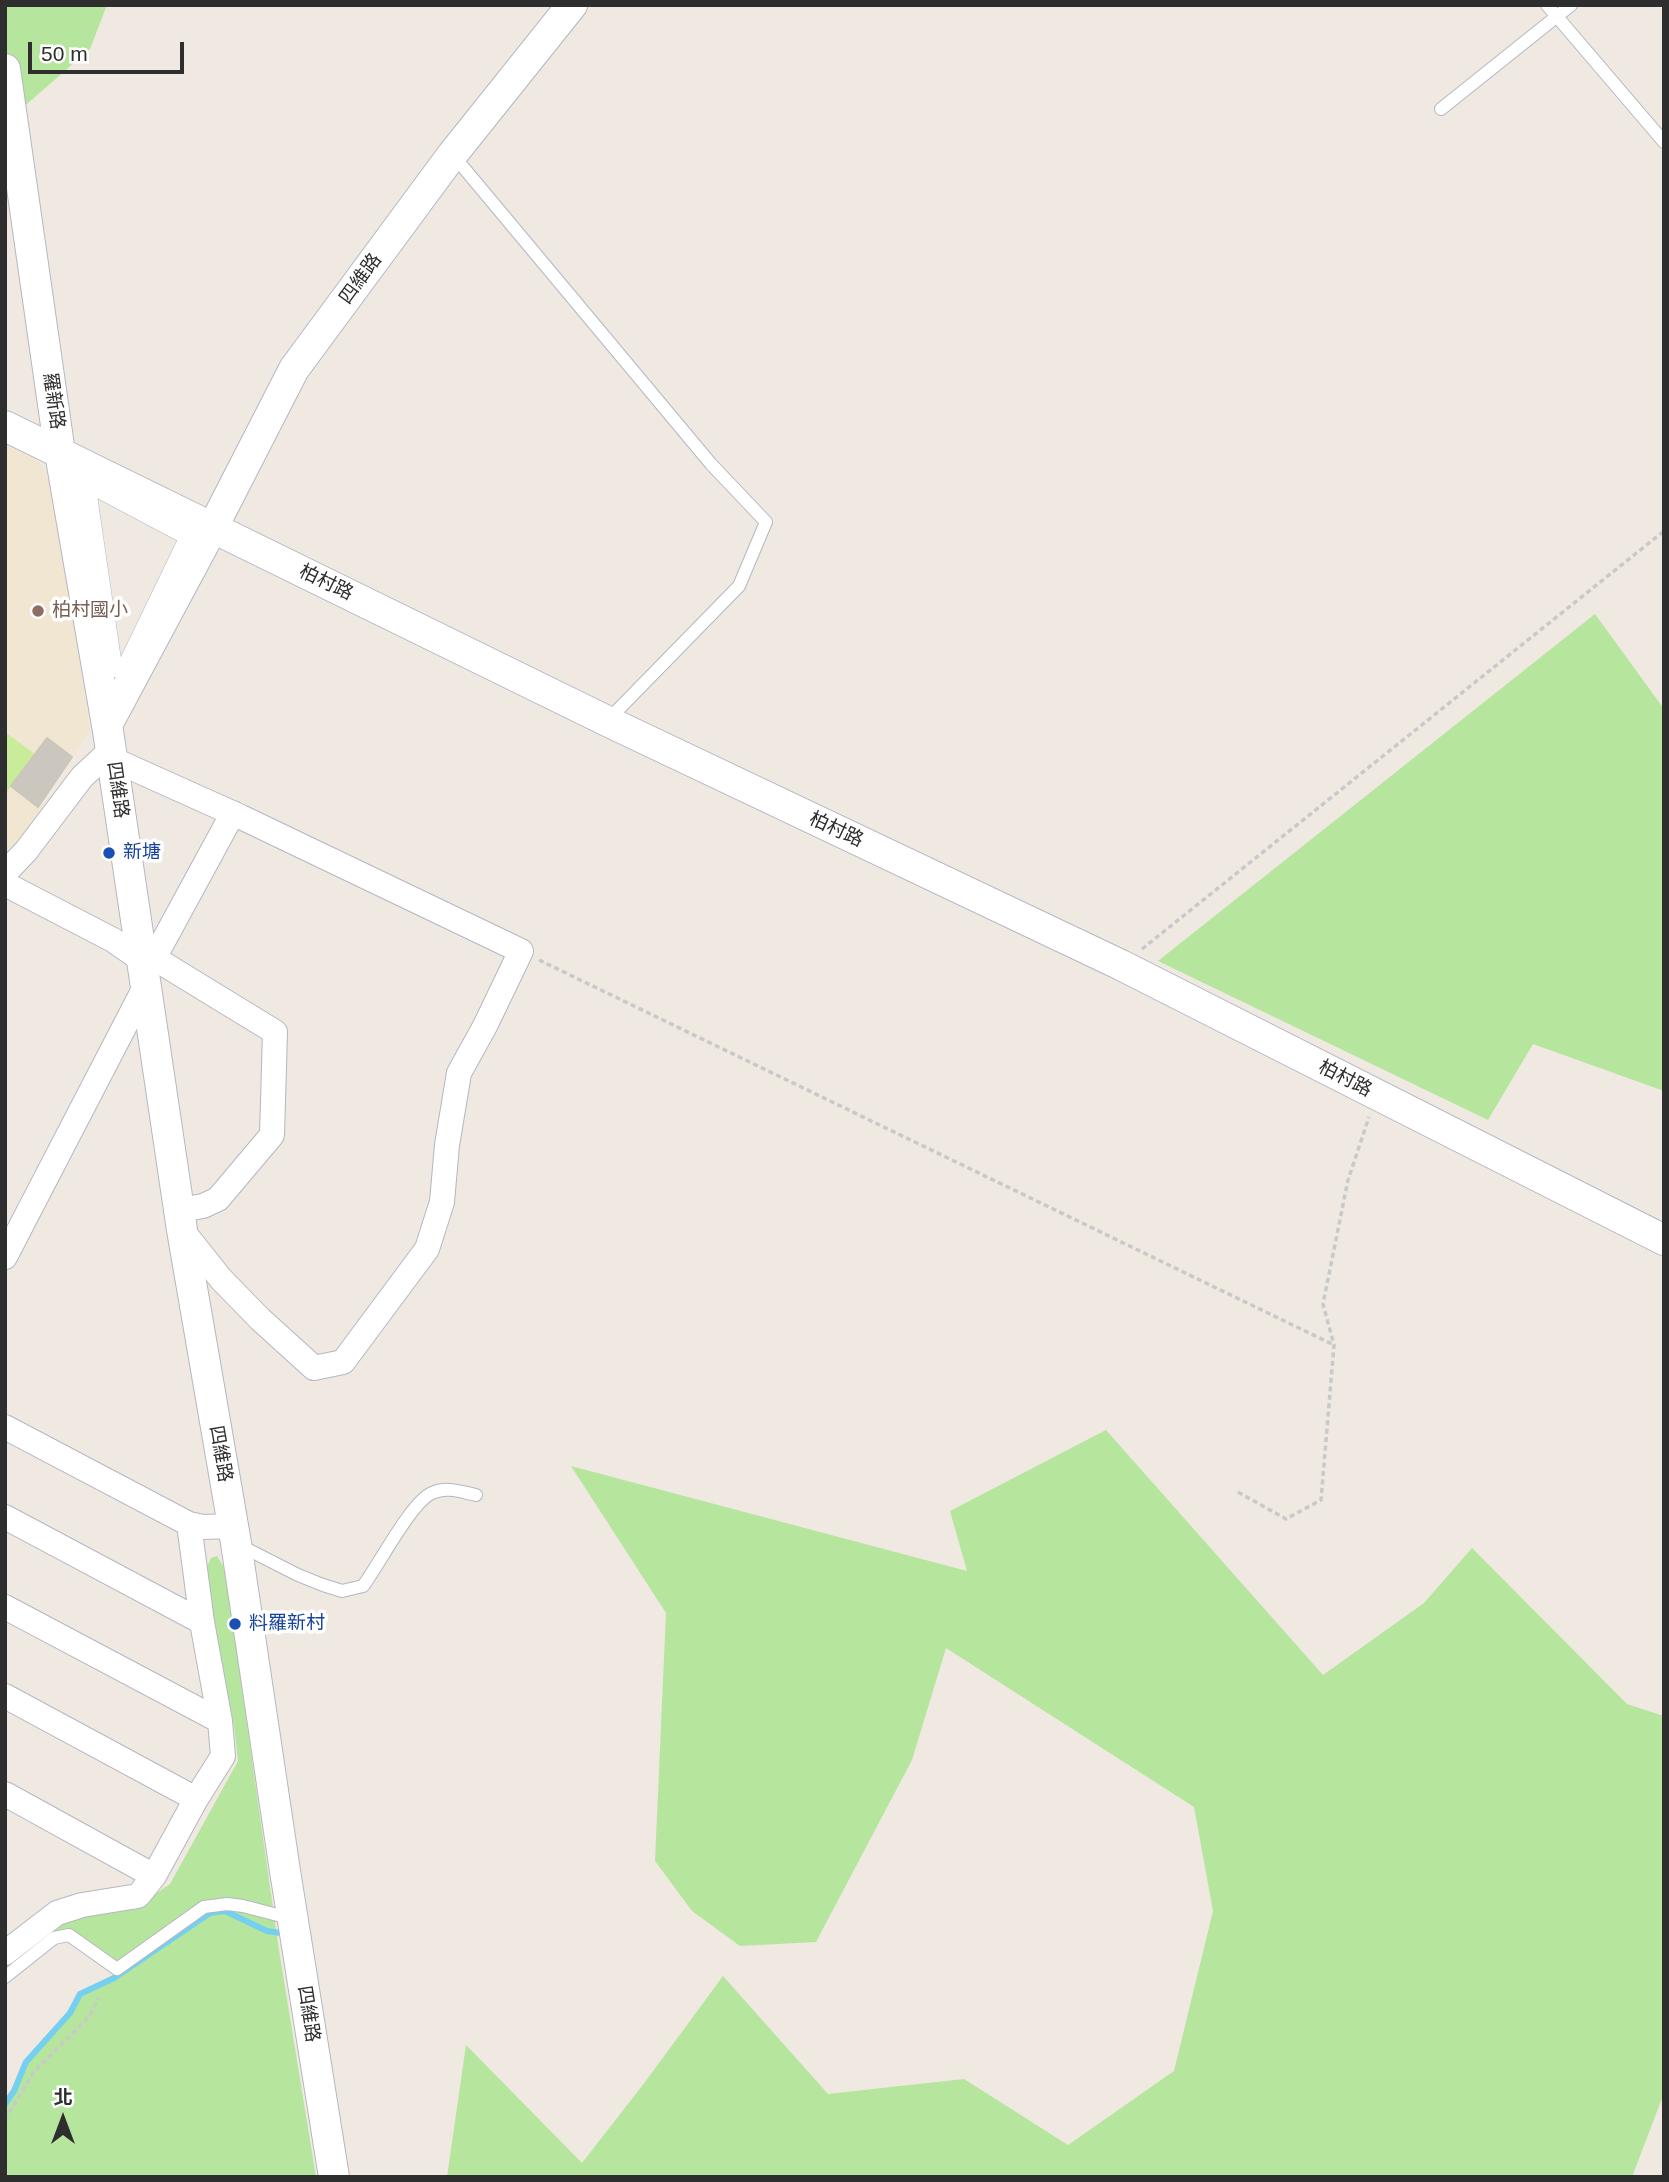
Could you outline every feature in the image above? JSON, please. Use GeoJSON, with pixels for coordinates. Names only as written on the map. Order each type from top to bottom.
{"type":"FeatureCollection","features":[{"type":"Feature","properties":{"kind":"street","name":"四維路"},"geometry":{"type":"LineString","coordinates":[[334,2177],[234,1534],[181,1220],[110,741],[213,527],[294,369],[452,155],[572,5]]}},
{"type":"Feature","properties":{"kind":"street","name":"羅新路"},"geometry":{"type":"LineString","coordinates":[[5,69],[61,453],[110,741]]}},
{"type":"Feature","properties":{"kind":"street","name":"柏村路"},"geometry":{"type":"LineString","coordinates":[[5,426],[607,721],[1121,965],[1664,1240]]}},
{"type":"Feature","properties":{"kind":"street"},"geometry":{"type":"LineString","coordinates":[[86,482],[89,483],[186,535],[186,543],[165,588],[123,669],[115,668],[112,660],[85,486],[86,482]]}},
{"type":"Feature","properties":{"kind":"street"},"geometry":{"type":"LineString","coordinates":[[5,873],[26,850],[110,741],[233,814],[521,951],[459,1073],[447,1144],[442,1202],[427,1249],[343,1362],[314,1368],[221,1279],[181,1220],[218,1199],[272,1135],[275,1032],[146,971],[113,940],[5,884]]}},
{"type":"Feature","properties":{"kind":"street"},"geometry":{"type":"LineString","coordinates":[[5,1256],[146,971],[233,814]]}},
{"type":"Feature","properties":{"kind":"street"},"geometry":{"type":"LineString","coordinates":[[5,1427],[189,1524],[234,1534]]}},
{"type":"Feature","properties":{"kind":"street"},"geometry":{"type":"LineString","coordinates":[[5,1517],[202,1622]]}},
{"type":"Feature","properties":{"kind":"street"},"geometry":{"type":"LineString","coordinates":[[5,1953],[57,1913],[82,1905],[138,1896],[154,1876],[223,1756],[220,1721],[202,1622],[189,1524]]}},
{"type":"Feature","properties":{"kind":"street"},"geometry":{"type":"LineString","coordinates":[[5,1607],[220,1721]]}},
{"type":"Feature","properties":{"kind":"street"},"geometry":{"type":"LineString","coordinates":[[5,1696],[196,1799]]}},
{"type":"Feature","properties":{"kind":"street"},"geometry":{"type":"LineString","coordinates":[[5,1794],[154,1876]]}},
{"type":"Feature","properties":{"kind":"lane"},"geometry":{"type":"LineString","coordinates":[[1547,5],[1664,142]]}},
{"type":"Feature","properties":{"kind":"lane"},"geometry":{"type":"LineString","coordinates":[[1441,109],[1571,5]]}},
{"type":"Feature","properties":{"kind":"lane"},"geometry":{"type":"LineString","coordinates":[[452,155],[712,464],[766,522],[739,586],[607,721]]}},
{"type":"Feature","properties":{"kind":"lane"},"geometry":{"type":"LineString","coordinates":[[234,1534],[298,1575],[342,1591],[363,1586],[415,1508],[431,1493],[447,1489],[476,1495]]}},
{"type":"Feature","properties":{"kind":"lane"},"geometry":{"type":"LineString","coordinates":[[5,1977],[54,1938],[69,1935],[117,1969],[204,1907],[227,1904],[243,1906],[293,1919]]}},
{"type":"Feature","properties":{"kind":"path"},"geometry":{"type":"LineString","coordinates":[[1121,965],[1664,531]]}},
{"type":"Feature","properties":{"kind":"path"},"geometry":{"type":"LineString","coordinates":[[521,951],[1334,1345]]}},
{"type":"Feature","properties":{"kind":"path"},"geometry":{"type":"LineString","coordinates":[[1237,1492],[1286,1519],[1321,1500],[1334,1345],[1323,1304],[1349,1180],[1377,1095]]}},
{"type":"Feature","properties":{"kind":"path"},"geometry":{"type":"LineString","coordinates":[[5,2120],[33,2073],[88,2018],[99,1998]]}},
{"type":"Feature","properties":{"kind":"shaded area","name":"柏村國小"},"geometry":{"type":"Polygon","coordinates":[[[5,441],[32,454],[43,467],[53,492],[90,730],[41,803],[45,808],[5,860],[5,441]]]}},
{"type":"Feature","properties":{"kind":"green space"},"geometry":{"type":"Polygon","coordinates":[[[5,5],[107,5],[90,49],[5,123],[5,5]]]}},
{"type":"Feature","properties":{"kind":"green space"},"geometry":{"type":"Polygon","coordinates":[[[1595,614],[1664,709],[1664,1091],[1533,1044],[1488,1120],[1158,961],[1595,614]]]}},
{"type":"Feature","properties":{"kind":"green space"},"geometry":{"type":"Polygon","coordinates":[[[5,732],[36,755],[5,794],[5,732]]]}},
{"type":"Feature","properties":{"kind":"green space"},"geometry":{"type":"Polygon","coordinates":[[[1106,1430],[1323,1675],[1424,1603],[1472,1548],[1627,1704],[1664,1716],[1664,2093],[1632,2177],[447,2177],[466,2045],[582,2163],[723,1976],[828,2094],[964,2079],[1068,2145],[1174,2071],[1213,1911],[1194,1807],[946,1648],[912,1760],[816,1942],[740,1946],[692,1911],[655,1861],[666,1613],[571,1466],[967,1571],[950,1511],[1106,1430]]]}},
{"type":"Feature","properties":{"kind":"green space"},"geometry":{"type":"Polygon","coordinates":[[[217,1556],[225,1569],[279,1950],[316,2177],[5,2177],[5,2104],[14,2091],[26,2062],[70,2013],[80,1994],[121,1973],[69,1935],[5,1977],[5,1964],[64,1918],[145,1901],[170,1884],[238,1761],[234,1726],[204,1573],[211,1558],[217,1556]]]}},
{"type":"Feature","properties":{"kind":"building"},"geometry":{"type":"Polygon","coordinates":[[[47,738],[72,757],[38,807],[11,786],[47,738]]]}},
{"type":"Feature","properties":{"kind":"waterway"},"geometry":{"type":"LineString","coordinates":[[5,2104],[14,2091],[26,2062],[70,2013],[80,1994],[114,1978],[210,1913],[225,1911],[267,1931],[287,1934]]}},
{"type":"Feature","properties":{"kind":"place","name":"柏村國小"},"geometry":{"type":"Point","coordinates":[38,611]}},
{"type":"Feature","properties":{"kind":"place","name":"新塘"},"geometry":{"type":"Point","coordinates":[109,853]}},
{"type":"Feature","properties":{"kind":"place","name":"料羅新村"},"geometry":{"type":"Point","coordinates":[235,1624]}}]}
